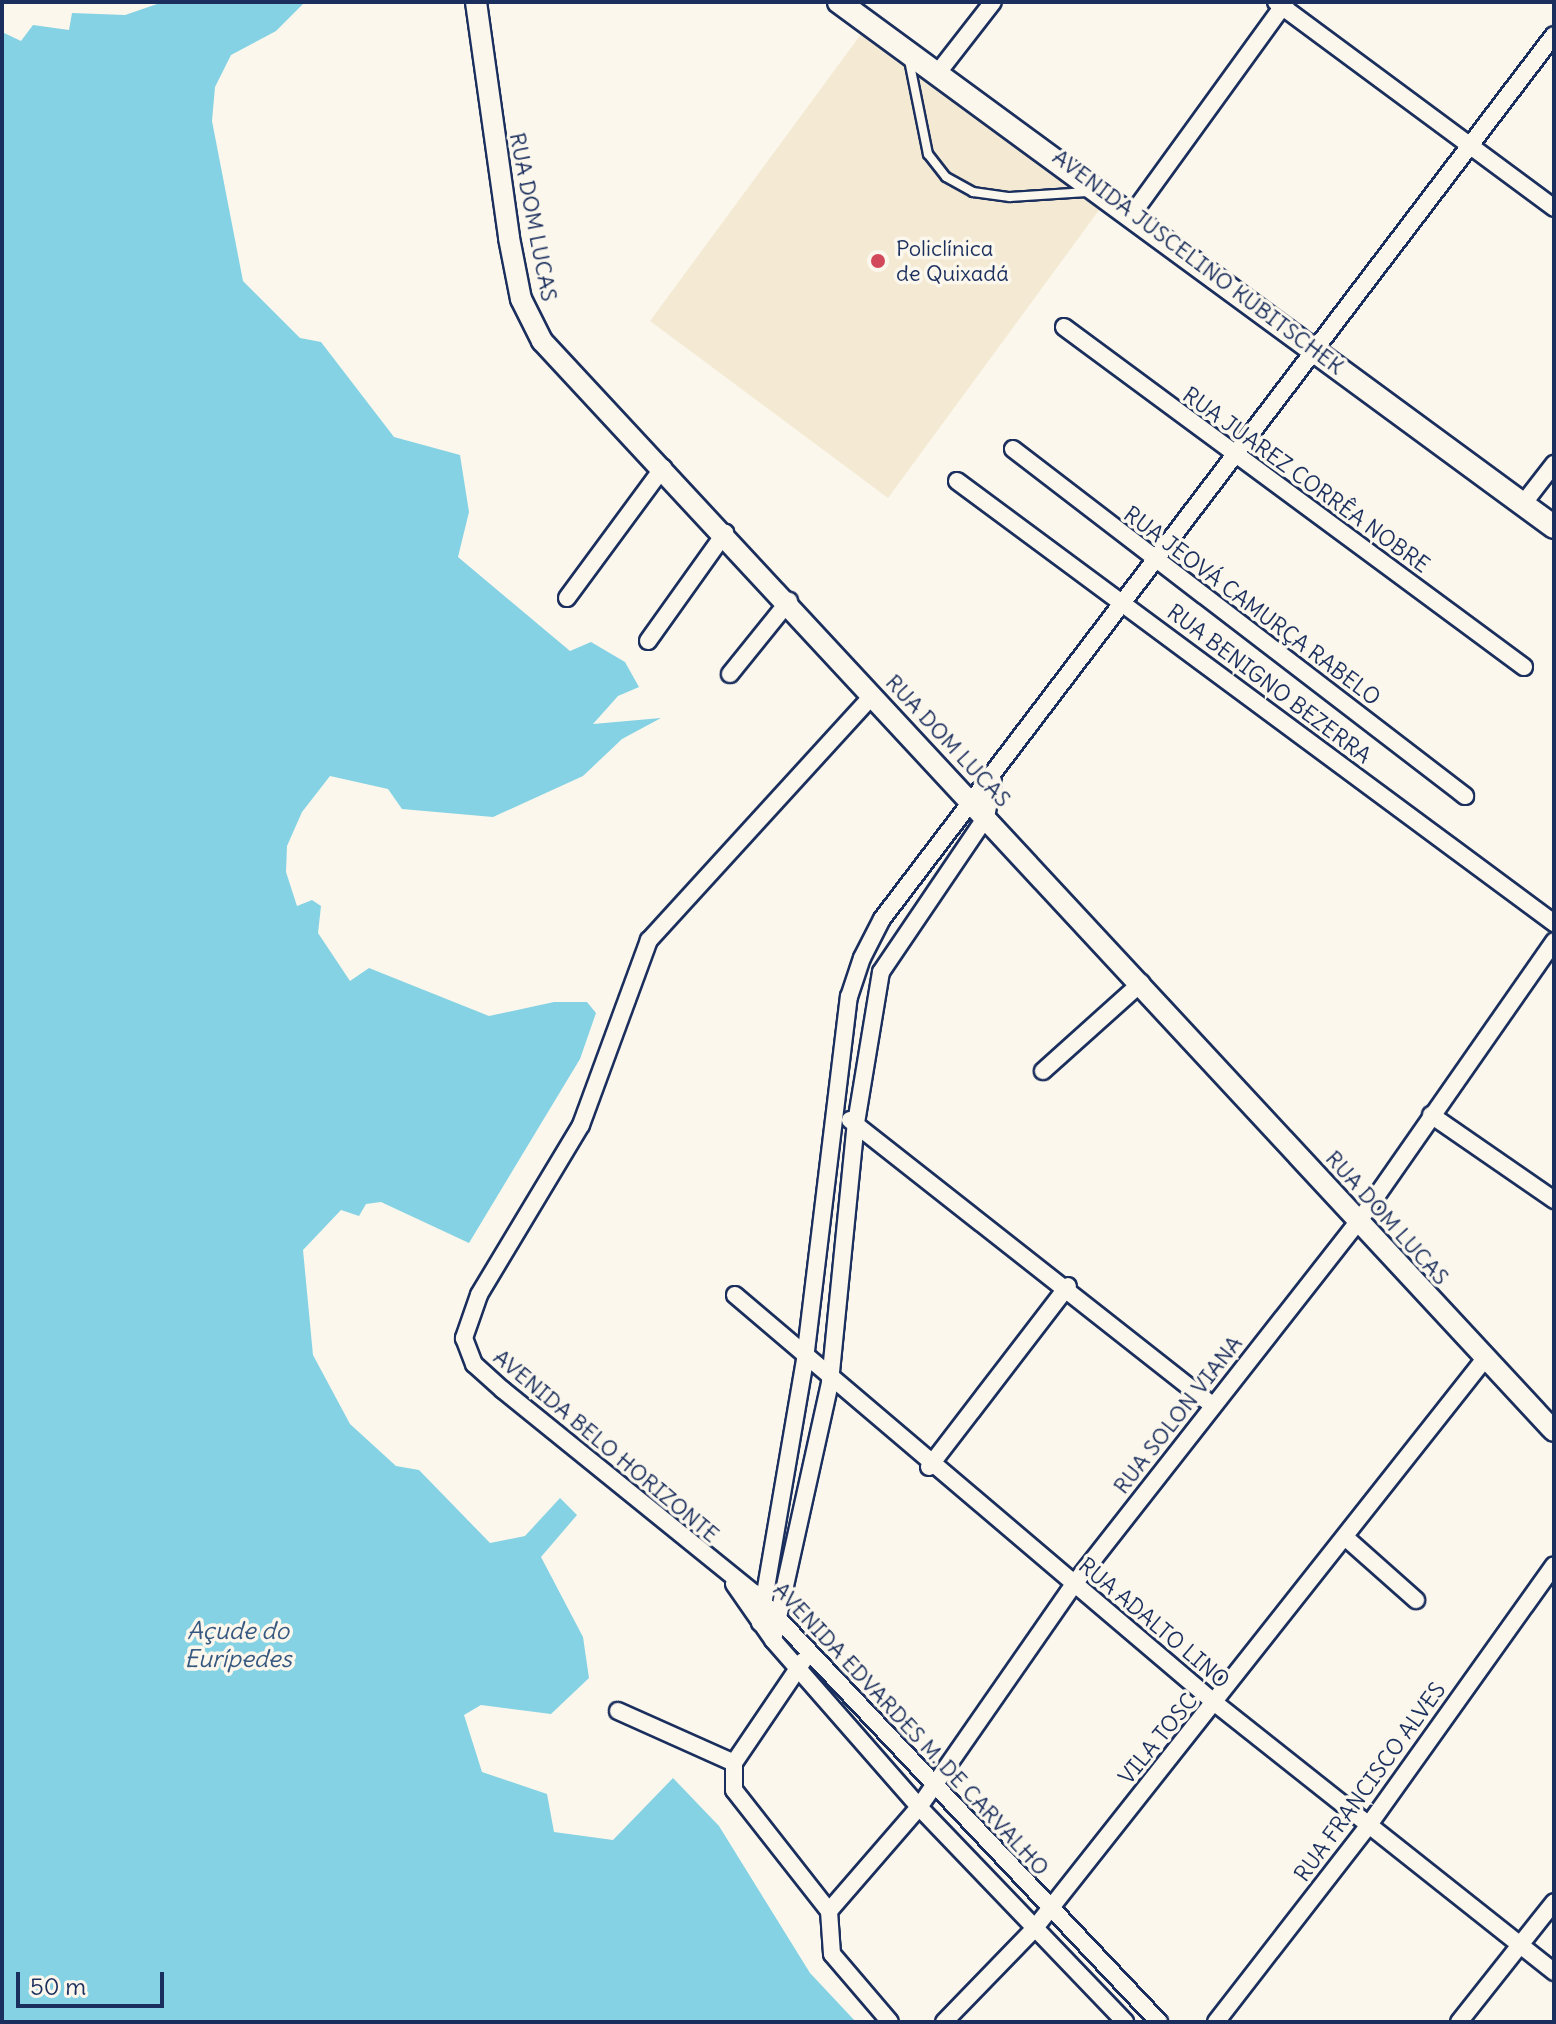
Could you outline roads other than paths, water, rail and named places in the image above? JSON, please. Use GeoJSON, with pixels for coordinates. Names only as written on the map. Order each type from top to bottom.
{"type":"FeatureCollection","features":[{"type":"Feature","properties":{"kind":"main road","name":"AVENIDA JUSCELINO KUBITSCHEK"},"geometry":{"type":"LineString","coordinates":[[839,2],[940,70],[1554,527]]}},
{"type":"Feature","properties":{"kind":"street","name":"RUA DOM LUCAS"},"geometry":{"type":"LineString","coordinates":[[476,2],[509,238],[529,323],[1141,983],[1483,1361],[1554,1431]]}},
{"type":"Feature","properties":{"kind":"street"},"geometry":{"type":"LineString","coordinates":[[940,70],[993,2]]}},
{"type":"Feature","properties":{"kind":"street"},"geometry":{"type":"LineString","coordinates":[[1133,213],[1282,4],[1554,208]]}},
{"type":"Feature","properties":{"kind":"street"},"geometry":{"type":"LineString","coordinates":[[760,1623],[805,1359],[811,1265],[837,1114],[849,997],[862,958],[882,919],[971,801],[994,779],[1156,561],[1231,454],[1554,35]]}},
{"type":"Feature","properties":{"kind":"street","name":"RUA JUAREZ CORRÊA NOBRE"},"geometry":{"type":"LineString","coordinates":[[1064,327],[1231,454],[1524,667]]}},
{"type":"Feature","properties":{"kind":"street","name":"RUA JEOVÁ CAMURÇA RABELO"},"geometry":{"type":"LineString","coordinates":[[1013,449],[1465,796]]}},
{"type":"Feature","properties":{"kind":"street"},"geometry":{"type":"LineString","coordinates":[[1523,504],[1554,464]]}},
{"type":"Feature","properties":{"kind":"street"},"geometry":{"type":"LineString","coordinates":[[567,598],[663,468]]}},
{"type":"Feature","properties":{"kind":"street","name":"RUA BENIGNO BEZERRA"},"geometry":{"type":"LineString","coordinates":[[957,481],[1554,923]]}},
{"type":"Feature","properties":{"kind":"street"},"geometry":{"type":"LineString","coordinates":[[648,641],[725,533]]}},
{"type":"Feature","properties":{"kind":"street"},"geometry":{"type":"LineString","coordinates":[[730,674],[789,601]]}},
{"type":"Feature","properties":{"kind":"street","name":"AVENIDA BELO HORIZONTE"},"geometry":{"type":"LineString","coordinates":[[734,1584],[474,1364],[464,1322],[581,1125],[649,940],[872,696]]}},
{"type":"Feature","properties":{"kind":"street"},"geometry":{"type":"LineString","coordinates":[[773,1640],[830,1382],[856,1123],[881,972],[986,817],[994,779]]}},
{"type":"Feature","properties":{"kind":"street","name":"RUA SOLON VIANA"},"geometry":{"type":"LineString","coordinates":[[829,1911],[919,1807],[1074,1584],[1359,1221],[1554,941]]}},
{"type":"Feature","properties":{"kind":"street"},"geometry":{"type":"LineString","coordinates":[[862,958],[881,972]]}},
{"type":"Feature","properties":{"kind":"street"},"geometry":{"type":"LineString","coordinates":[[1043,1071],[1141,983]]}},
{"type":"Feature","properties":{"kind":"street"},"geometry":{"type":"LineString","coordinates":[[837,1114],[856,1123],[1068,1286],[1213,1406]]}},
{"type":"Feature","properties":{"kind":"street"},"geometry":{"type":"LineString","coordinates":[[1431,1115],[1554,1200]]}},
{"type":"Feature","properties":{"kind":"street"},"geometry":{"type":"LineString","coordinates":[[811,1265],[840,1271]]}},
{"type":"Feature","properties":{"kind":"street"},"geometry":{"type":"LineString","coordinates":[[929,1467],[1068,1286]]}},
{"type":"Feature","properties":{"kind":"street","name":"RUA ADALTO LINO"},"geometry":{"type":"LineString","coordinates":[[735,1295],[929,1467],[1215,1703],[1554,1972]]}},
{"type":"Feature","properties":{"kind":"street","name":"VILA TOSC"},"geometry":{"type":"LineString","coordinates":[[944,2022],[1050,1910],[1483,1361]]}},
{"type":"Feature","properties":{"kind":"street"},"geometry":{"type":"LineString","coordinates":[[1345,1537],[1416,1600]]}},
{"type":"Feature","properties":{"kind":"street","name":"RUA FRANCISCO ALVES"},"geometry":{"type":"LineString","coordinates":[[1216,2022],[1368,1826],[1554,1565]]}},
{"type":"Feature","properties":{"kind":"street","name":"AVENIDA EDVARDES M. DE CARVALHO"},"geometry":{"type":"LineString","coordinates":[[734,1584],[780,1619],[1050,1910],[1159,2022]]}},
{"type":"Feature","properties":{"kind":"street","name":"AVENIDA EDVARDES M. DE CARVALHO"},"geometry":{"type":"LineString","coordinates":[[734,1584],[773,1640],[919,1807],[1125,2022]]}},
{"type":"Feature","properties":{"kind":"street"},"geometry":{"type":"LineString","coordinates":[[807,1648],[800,1670],[734,1763],[740,1802],[829,1911],[832,1954],[890,2022]]}},
{"type":"Feature","properties":{"kind":"street"},"geometry":{"type":"LineString","coordinates":[[618,1711],[734,1763]]}},
{"type":"Feature","properties":{"kind":"street"},"geometry":{"type":"LineString","coordinates":[[1459,2022],[1554,1902]]}},
{"type":"Feature","properties":{"kind":"lane"},"geometry":{"type":"LineString","coordinates":[[907,48],[928,154],[946,177],[973,192],[1010,197],[1103,191]]}},
{"type":"Feature","properties":{"kind":"water","name":"Açude do Eurípedes"},"geometry":{"type":"Polygon","coordinates":[[[163,2],[305,2],[276,31],[231,55],[215,87],[212,121],[243,281],[300,338],[321,342],[394,437],[460,455],[469,512],[458,557],[570,651],[591,642],[625,662],[639,687],[618,696],[593,724],[661,718],[622,739],[583,776],[493,817],[402,809],[388,789],[330,776],[302,812],[287,846],[286,872],[297,906],[312,900],[321,906],[318,933],[350,981],[369,968],[489,1016],[554,1002],[587,1002],[596,1013],[580,1059],[469,1243],[381,1202],[366,1204],[359,1216],[341,1210],[303,1250],[313,1355],[350,1424],[396,1466],[419,1470],[490,1543],[525,1536],[560,1498],[577,1515],[541,1557],[583,1637],[589,1678],[551,1714],[481,1705],[464,1715],[482,1772],[547,1794],[554,1832],[613,1840],[673,1778],[719,1826],[810,1973],[856,2022],[2,2022],[2,32],[21,41],[33,25],[69,30],[72,13],[125,15],[163,2]]]}},
{"type":"Feature","properties":{"kind":"place","name":"Policlínica de Quixadá"},"geometry":{"type":"Point","coordinates":[878,261]}}]}
